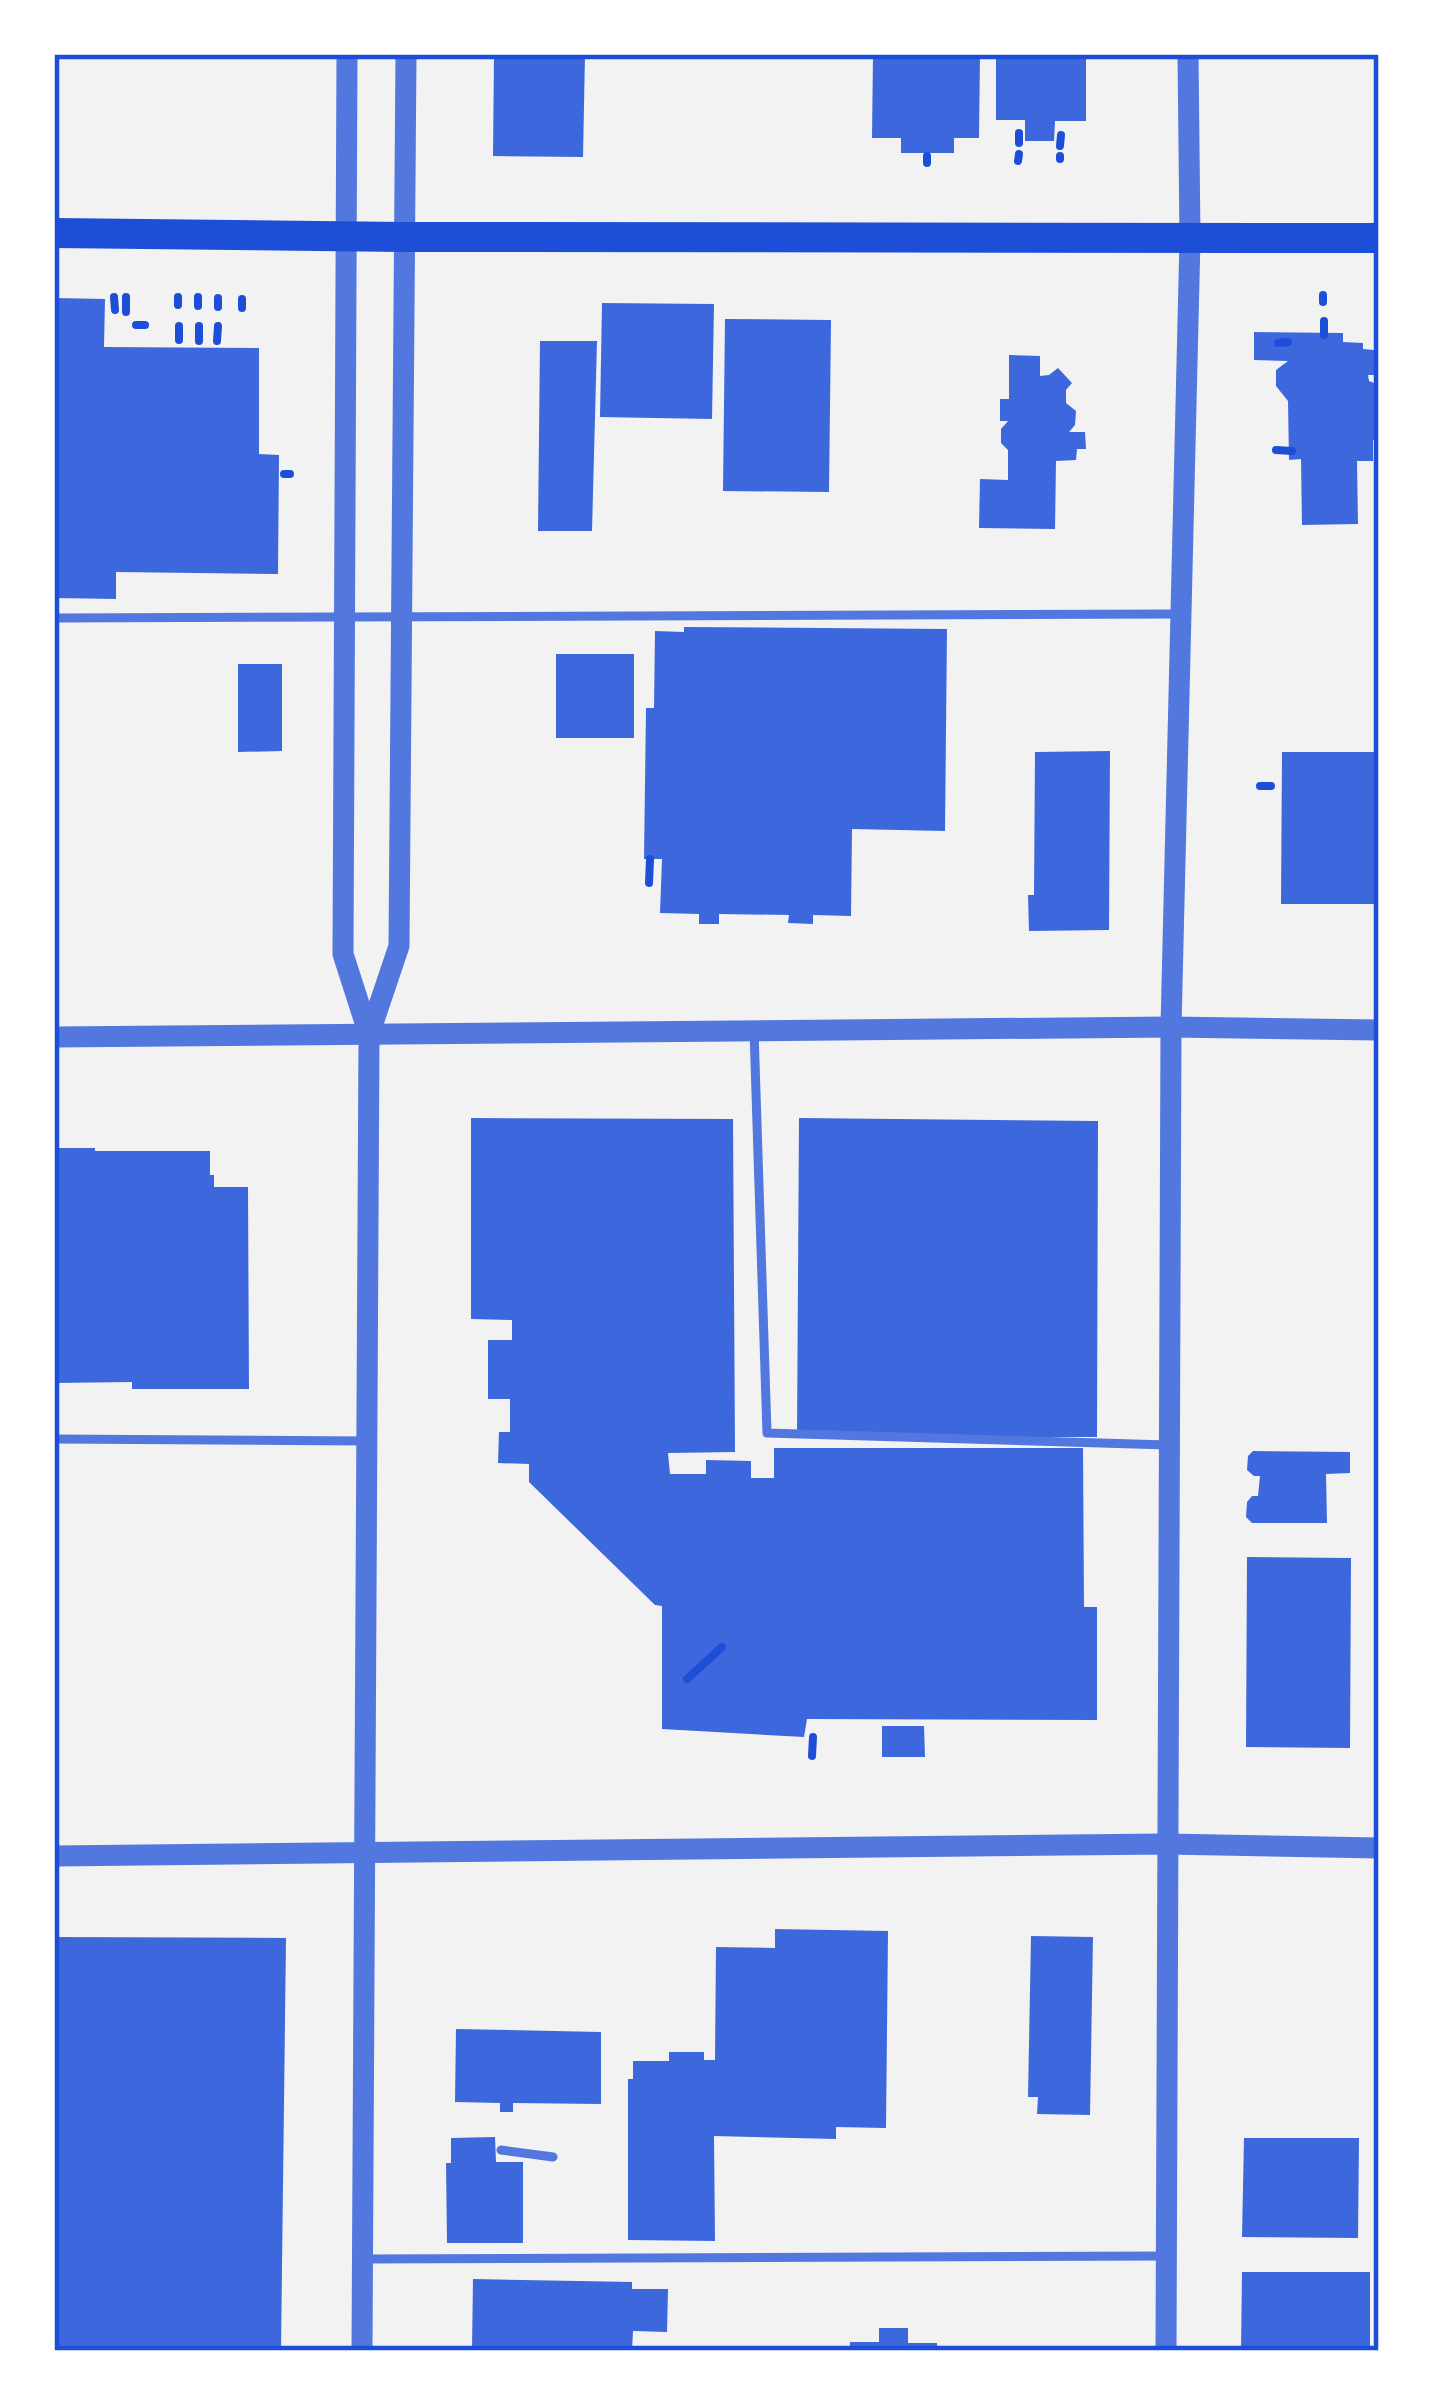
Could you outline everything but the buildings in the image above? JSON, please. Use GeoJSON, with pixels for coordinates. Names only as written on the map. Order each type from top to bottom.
{"type":"FeatureCollection","features":[{"type":"Feature","properties":{"kind":"main road"},"geometry":{"type":"LineString","coordinates":[[54,233],[1379,238]]}},
{"type":"Feature","properties":{"kind":"street"},"geometry":{"type":"LineString","coordinates":[[347,54],[343,954],[369,1034],[362,2351]]}},
{"type":"Feature","properties":{"kind":"street"},"geometry":{"type":"LineString","coordinates":[[369,1034],[399,946],[406,54]]}},
{"type":"Feature","properties":{"kind":"street"},"geometry":{"type":"LineString","coordinates":[[1166,2351],[1171,1027],[1190,238],[1188,54]]}},
{"type":"Feature","properties":{"kind":"street"},"geometry":{"type":"LineString","coordinates":[[54,1037],[1171,1027],[1379,1030]]}},
{"type":"Feature","properties":{"kind":"street"},"geometry":{"type":"LineString","coordinates":[[54,1856],[1166,1844],[1379,1848]]}},
{"type":"Feature","properties":{"kind":"lane"},"geometry":{"type":"LineString","coordinates":[[54,618],[1181,614]]}},
{"type":"Feature","properties":{"kind":"lane"},"geometry":{"type":"LineString","coordinates":[[754,1031],[767,1433],[1168,1445]]}},
{"type":"Feature","properties":{"kind":"lane"},"geometry":{"type":"LineString","coordinates":[[54,1439],[367,1441]]}},
{"type":"Feature","properties":{"kind":"lane"},"geometry":{"type":"LineString","coordinates":[[501,2150],[553,2157]]}},
{"type":"Feature","properties":{"kind":"lane"},"geometry":{"type":"LineString","coordinates":[[363,2259],[1166,2256]]}},
{"type":"Feature","properties":{"kind":"path"},"geometry":{"type":"LineString","coordinates":[[1060,134],[1060,154]]}},
{"type":"Feature","properties":{"kind":"path"},"geometry":{"type":"LineString","coordinates":[[114,297],[120,311],[126,297]]}},
{"type":"Feature","properties":{"kind":"path"},"geometry":{"type":"LineString","coordinates":[[1324,321],[1324,335]]}},
{"type":"Feature","properties":{"kind":"path"},"geometry":{"type":"LineString","coordinates":[[179,326],[179,340]]}},
{"type":"Feature","properties":{"kind":"path"},"geometry":{"type":"LineString","coordinates":[[199,326],[199,340]]}},
{"type":"Feature","properties":{"kind":"path"},"geometry":{"type":"LineString","coordinates":[[217,341],[218,326]]}},
{"type":"Feature","properties":{"kind":"path"},"geometry":{"type":"LineString","coordinates":[[1276,450],[1292,451]]}},
{"type":"Feature","properties":{"kind":"path"},"geometry":{"type":"LineString","coordinates":[[649,883],[650,859]]}},
{"type":"Feature","properties":{"kind":"path"},"geometry":{"type":"LineString","coordinates":[[687,1679],[722,1646]]}},
{"type":"Feature","properties":{"kind":"path"},"geometry":{"type":"LineString","coordinates":[[812,1756],[813,1737]]}}]}
